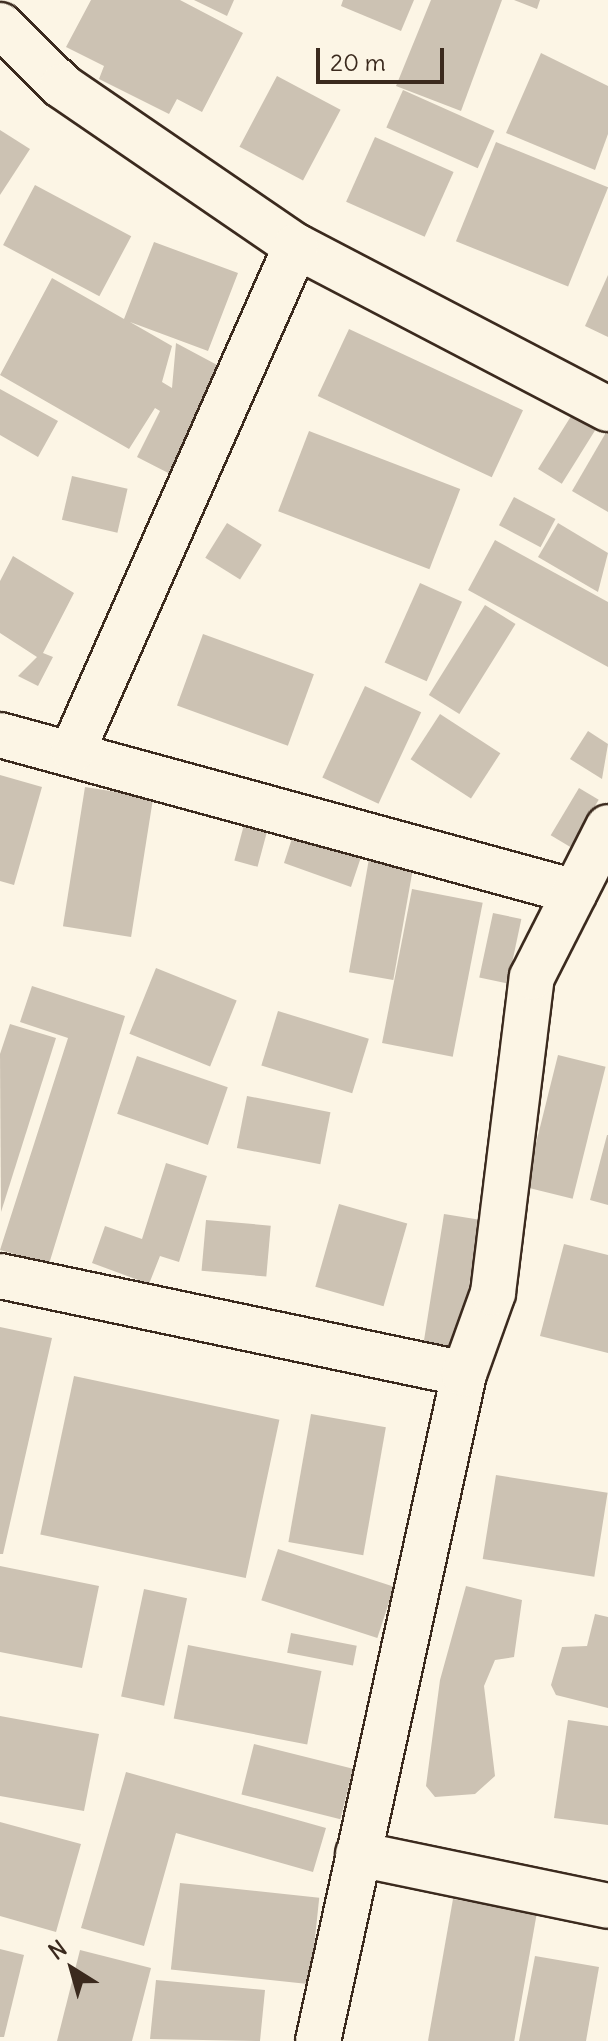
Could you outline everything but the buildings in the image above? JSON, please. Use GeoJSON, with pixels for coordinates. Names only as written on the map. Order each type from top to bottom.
{"type":"FeatureCollection","features":[{"type":"Feature","properties":{"kind":"street"},"geometry":{"type":"LineString","coordinates":[[0,25],[62,86],[296,246],[608,409]]}},
{"type":"Feature","properties":{"kind":"street"},"geometry":{"type":"LineString","coordinates":[[73,750],[296,246]]}},
{"type":"Feature","properties":{"kind":"street"},"geometry":{"type":"LineString","coordinates":[[0,735],[73,750],[575,892]]}},
{"type":"Feature","properties":{"kind":"street"},"geometry":{"type":"LineString","coordinates":[[318,2041],[464,1374],[493,1293],[532,977],[608,827]]}},
{"type":"Feature","properties":{"kind":"street"},"geometry":{"type":"LineString","coordinates":[[0,1276],[464,1374]]}},
{"type":"Feature","properties":{"kind":"street"},"geometry":{"type":"LineString","coordinates":[[358,1854],[608,1906]]}}]}
